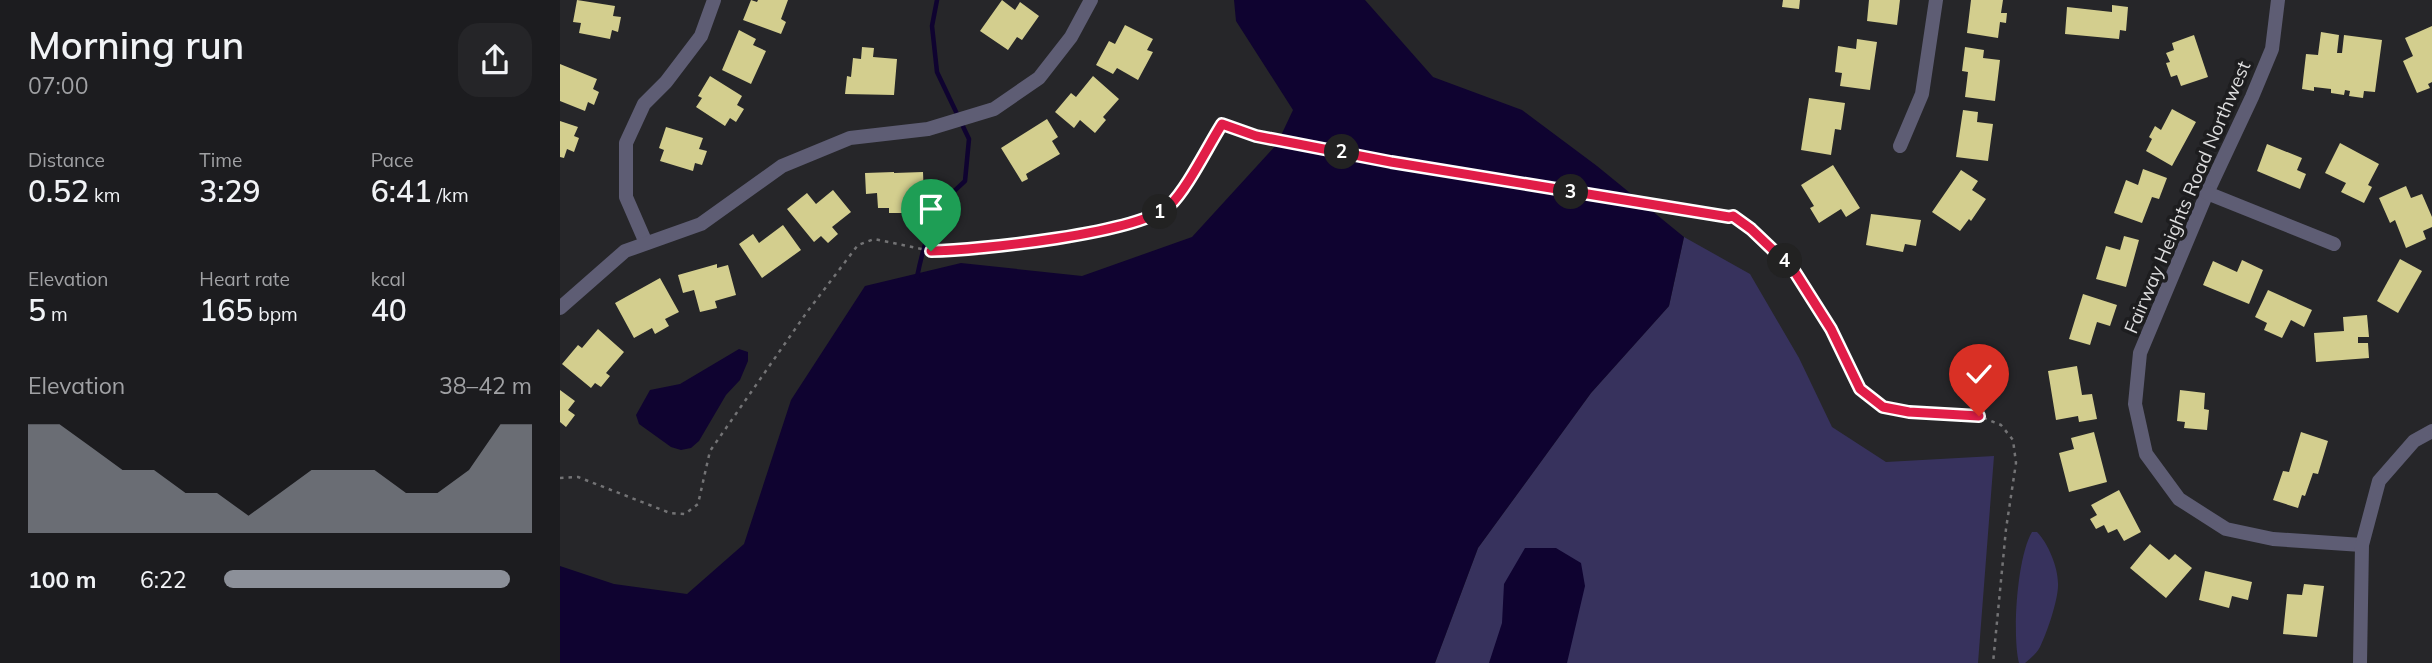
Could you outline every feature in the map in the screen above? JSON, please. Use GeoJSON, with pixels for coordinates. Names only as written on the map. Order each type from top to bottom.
{"type":"FeatureCollection","features":[{"type":"Feature","properties":{"kind":"street"},"geometry":{"type":"LineString","coordinates":[[646,243],[626,197],[626,144],[644,104],[666,82],[701,36],[714,0]]}},
{"type":"Feature","properties":{"kind":"street"},"geometry":{"type":"LineString","coordinates":[[560,308],[625,251],[701,224],[782,166],[850,138],[928,130],[994,109],[1039,78],[1071,37],[1091,0]]}},
{"type":"Feature","properties":{"kind":"street"},"geometry":{"type":"LineString","coordinates":[[1900,146],[1922,94],[1936,0]]}},
{"type":"Feature","properties":{"kind":"street","name":"Fairway Heights Road Northwest"},"geometry":{"type":"LineString","coordinates":[[2278,0],[2272,49],[2207,193],[2140,353],[2135,404],[2146,454],[2179,499],[2226,529],[2273,539],[2362,545]]}},
{"type":"Feature","properties":{"kind":"street"},"geometry":{"type":"LineString","coordinates":[[2207,193],[2334,244]]}},
{"type":"Feature","properties":{"kind":"street"},"geometry":{"type":"LineString","coordinates":[[2360,663],[2362,545],[2379,481],[2414,441],[2432,431]]}},
{"type":"Feature","properties":{"kind":"path"},"geometry":{"type":"LineString","coordinates":[[560,478],[578,477],[670,513],[685,514],[698,504],[710,451],[807,312],[858,246],[874,239],[931,251],[962,250],[1092,232],[1156,215],[1171,204],[1222,124],[1256,136],[1391,162],[1733,216],[1751,229],[1793,269],[1831,329],[1860,389],[1883,407],[1909,412],[1979,416],[2001,425],[2013,440],[2016,463],[2006,529],[1993,663]]}},
{"type":"Feature","properties":{"kind":"shaded area"},"geometry":{"type":"Polygon","coordinates":[[[1234,0],[1365,0],[1433,77],[1522,110],[1597,166],[1684,237],[1669,306],[1591,393],[1478,548],[1435,663],[560,663],[560,566],[614,584],[687,594],[744,544],[791,400],[865,286],[961,263],[1082,276],[1192,237],[1277,144],[1293,110],[1236,21],[1234,0]]]}},
{"type":"Feature","properties":{"kind":"shaded area"},"geometry":{"type":"Polygon","coordinates":[[[1684,237],[1750,274],[1799,358],[1832,427],[1886,462],[1994,456],[1978,663],[1435,663],[1478,548],[1591,393],[1669,306],[1684,237]]]}},
{"type":"Feature","properties":{"kind":"shaded area"},"geometry":{"type":"Polygon","coordinates":[[[739,349],[748,352],[748,361],[740,380],[726,395],[699,441],[691,448],[681,450],[671,447],[639,424],[636,415],[650,390],[680,384],[739,349]]]}},
{"type":"Feature","properties":{"kind":"shaded area"},"geometry":{"type":"Polygon","coordinates":[[[2032,532],[2037,532],[2052,556],[2058,577],[2058,589],[2040,647],[2025,663],[2019,663],[2016,634],[2017,596],[2023,559],[2032,532]]]}},
{"type":"Feature","properties":{"kind":"shaded area"},"geometry":{"type":"Polygon","coordinates":[[[1525,548],[1556,548],[1581,563],[1585,586],[1567,663],[1489,663],[1502,623],[1504,584],[1525,548]]]}},
{"type":"Feature","properties":{"kind":"building"},"geometry":{"type":"Polygon","coordinates":[[[577,0],[615,6],[613,16],[621,17],[618,32],[612,30],[610,39],[579,33],[581,23],[573,22],[577,0]]]}},
{"type":"Feature","properties":{"kind":"building"},"geometry":{"type":"Polygon","coordinates":[[[751,0],[788,0],[781,19],[786,22],[781,34],[743,20],[751,0]]]}},
{"type":"Feature","properties":{"kind":"building"},"geometry":{"type":"Polygon","coordinates":[[[1002,0],[1015,10],[1020,2],[1039,16],[1022,40],[1017,37],[1008,50],[980,31],[1002,0]]]}},
{"type":"Feature","properties":{"kind":"building"},"geometry":{"type":"Polygon","coordinates":[[[1783,0],[1800,0],[1799,9],[1782,7],[1783,0]]]}},
{"type":"Feature","properties":{"kind":"building"},"geometry":{"type":"Polygon","coordinates":[[[1869,0],[1900,0],[1897,25],[1867,21],[1869,0]]]}},
{"type":"Feature","properties":{"kind":"building"},"geometry":{"type":"Polygon","coordinates":[[[1971,0],[2003,0],[2001,13],[2007,13],[2006,23],[2000,22],[1998,38],[1967,33],[1971,0]]]}},
{"type":"Feature","properties":{"kind":"building"},"geometry":{"type":"Polygon","coordinates":[[[2112,5],[2128,7],[2126,31],[2120,30],[2119,39],[2065,34],[2067,7],[2112,12],[2112,5]]]}},
{"type":"Feature","properties":{"kind":"building"},"geometry":{"type":"Polygon","coordinates":[[[1125,25],[1153,39],[1147,50],[1153,52],[1138,80],[1117,68],[1113,74],[1096,65],[1109,41],[1115,44],[1125,25]]]}},
{"type":"Feature","properties":{"kind":"building"},"geometry":{"type":"Polygon","coordinates":[[[2432,26],[2432,82],[2428,84],[2430,88],[2417,93],[2403,61],[2413,56],[2405,38],[2432,26]]]}},
{"type":"Feature","properties":{"kind":"building"},"geometry":{"type":"Polygon","coordinates":[[[739,30],[756,39],[753,45],[766,51],[751,84],[722,70],[739,30]]]}},
{"type":"Feature","properties":{"kind":"building"},"geometry":{"type":"Polygon","coordinates":[[[2321,32],[2339,35],[2337,53],[2342,53],[2344,35],[2382,40],[2375,92],[2364,91],[2363,98],[2349,96],[2350,91],[2345,90],[2344,95],[2331,93],[2331,89],[2302,89],[2306,54],[2318,55],[2321,32]]]}},
{"type":"Feature","properties":{"kind":"building"},"geometry":{"type":"Polygon","coordinates":[[[2194,35],[2208,77],[2181,86],[2177,75],[2171,77],[2166,53],[2174,50],[2172,43],[2194,35]]]}},
{"type":"Feature","properties":{"kind":"building"},"geometry":{"type":"Polygon","coordinates":[[[1857,39],[1877,42],[1870,90],[1840,86],[1842,73],[1835,72],[1838,46],[1856,49],[1857,39]]]}},
{"type":"Feature","properties":{"kind":"building"},"geometry":{"type":"Polygon","coordinates":[[[862,47],[874,48],[873,57],[897,59],[894,95],[845,94],[847,76],[851,77],[853,58],[861,59],[862,47]]]}},
{"type":"Feature","properties":{"kind":"building"},"geometry":{"type":"Polygon","coordinates":[[[1965,47],[1984,50],[1983,58],[2000,60],[1995,101],[1965,97],[1968,72],[1962,71],[1965,47]]]}},
{"type":"Feature","properties":{"kind":"building"},"geometry":{"type":"Polygon","coordinates":[[[560,64],[597,79],[593,89],[599,92],[594,105],[588,102],[585,111],[560,101],[560,64]]]}},
{"type":"Feature","properties":{"kind":"building"},"geometry":{"type":"Polygon","coordinates":[[[710,76],[742,96],[737,105],[744,109],[736,122],[730,118],[725,126],[696,107],[702,98],[698,96],[710,76]]]}},
{"type":"Feature","properties":{"kind":"building"},"geometry":{"type":"Polygon","coordinates":[[[1093,76],[1119,99],[1103,117],[1106,120],[1095,133],[1080,120],[1074,128],[1055,112],[1071,93],[1076,97],[1093,76]]]}},
{"type":"Feature","properties":{"kind":"building"},"geometry":{"type":"Polygon","coordinates":[[[1809,98],[1845,103],[1841,130],[1835,129],[1831,155],[1801,150],[1809,98]]]}},
{"type":"Feature","properties":{"kind":"building"},"geometry":{"type":"Polygon","coordinates":[[[2172,109],[2196,122],[2172,166],[2146,151],[2155,126],[2161,130],[2172,109]]]}},
{"type":"Feature","properties":{"kind":"building"},"geometry":{"type":"Polygon","coordinates":[[[1963,110],[1978,112],[1977,122],[1993,124],[1988,161],[1956,157],[1963,110]]]}},
{"type":"Feature","properties":{"kind":"building"},"geometry":{"type":"Polygon","coordinates":[[[1047,119],[1058,137],[1052,141],[1060,154],[1026,174],[1028,179],[1022,182],[1001,148],[1047,119]]]}},
{"type":"Feature","properties":{"kind":"building"},"geometry":{"type":"Polygon","coordinates":[[[560,121],[578,127],[574,136],[579,138],[574,152],[567,149],[564,158],[560,157],[560,121]]]}},
{"type":"Feature","properties":{"kind":"building"},"geometry":{"type":"Polygon","coordinates":[[[666,127],[703,138],[699,149],[707,151],[702,165],[695,163],[693,171],[660,161],[664,150],[659,148],[666,127]]]}},
{"type":"Feature","properties":{"kind":"building"},"geometry":{"type":"Polygon","coordinates":[[[2340,143],[2379,164],[2368,185],[2372,187],[2364,203],[2341,192],[2346,183],[2325,173],[2340,143]]]}},
{"type":"Feature","properties":{"kind":"building"},"geometry":{"type":"Polygon","coordinates":[[[2267,144],[2302,158],[2297,170],[2306,174],[2300,189],[2257,171],[2267,144]]]}},
{"type":"Feature","properties":{"kind":"building"},"geometry":{"type":"Polygon","coordinates":[[[1833,165],[1860,208],[1846,217],[1841,209],[1819,223],[1810,208],[1814,206],[1801,185],[1833,165]]]}},
{"type":"Feature","properties":{"kind":"building"},"geometry":{"type":"Polygon","coordinates":[[[2143,169],[2167,178],[2159,199],[2152,197],[2142,223],[2114,213],[2126,180],[2138,185],[2143,169]]]}},
{"type":"Feature","properties":{"kind":"building"},"geometry":{"type":"Polygon","coordinates":[[[1961,170],[1978,181],[1972,190],[1986,199],[1971,221],[1969,219],[1960,231],[1932,212],[1961,170]]]}},
{"type":"Feature","properties":{"kind":"building"},"geometry":{"type":"Polygon","coordinates":[[[923,172],[924,197],[913,198],[914,206],[902,206],[902,213],[889,213],[889,208],[878,208],[877,193],[866,194],[865,173],[923,172]]]}},
{"type":"Feature","properties":{"kind":"building"},"geometry":{"type":"Polygon","coordinates":[[[2406,186],[2411,198],[2422,194],[2432,217],[2432,227],[2423,231],[2426,239],[2406,248],[2395,220],[2390,223],[2379,198],[2406,186]]]}},
{"type":"Feature","properties":{"kind":"building"},"geometry":{"type":"Polygon","coordinates":[[[833,190],[851,212],[832,227],[838,234],[828,243],[821,236],[814,242],[787,209],[807,193],[816,204],[833,190]]]}},
{"type":"Feature","properties":{"kind":"building"},"geometry":{"type":"Polygon","coordinates":[[[1871,214],[1921,220],[1916,246],[1905,244],[1903,252],[1866,245],[1871,214]]]}},
{"type":"Feature","properties":{"kind":"building"},"geometry":{"type":"Polygon","coordinates":[[[783,225],[801,250],[762,278],[739,244],[753,234],[759,243],[783,225]]]}},
{"type":"Feature","properties":{"kind":"building"},"geometry":{"type":"Polygon","coordinates":[[[2124,236],[2139,240],[2126,287],[2096,279],[2106,246],[2120,250],[2124,236]]]}},
{"type":"Feature","properties":{"kind":"building"},"geometry":{"type":"Polygon","coordinates":[[[2400,259],[2422,271],[2398,313],[2377,301],[2400,259]]]}},
{"type":"Feature","properties":{"kind":"building"},"geometry":{"type":"Polygon","coordinates":[[[2242,260],[2263,270],[2249,304],[2203,285],[2213,261],[2237,272],[2242,260]]]}},
{"type":"Feature","properties":{"kind":"building"},"geometry":{"type":"Polygon","coordinates":[[[717,264],[717,268],[728,265],[736,295],[715,301],[717,308],[700,312],[694,290],[683,293],[678,275],[717,264]]]}},
{"type":"Feature","properties":{"kind":"building"},"geometry":{"type":"Polygon","coordinates":[[[660,278],[679,312],[665,319],[669,326],[655,334],[652,328],[634,338],[615,303],[660,278]]]}},
{"type":"Feature","properties":{"kind":"building"},"geometry":{"type":"Polygon","coordinates":[[[2268,290],[2312,310],[2304,327],[2291,320],[2282,338],[2264,330],[2267,323],[2255,317],[2268,290]]]}},
{"type":"Feature","properties":{"kind":"building"},"geometry":{"type":"Polygon","coordinates":[[[2083,294],[2117,305],[2110,326],[2097,322],[2090,345],[2069,339],[2083,294]]]}},
{"type":"Feature","properties":{"kind":"building"},"geometry":{"type":"Polygon","coordinates":[[[2367,315],[2369,337],[2358,337],[2358,343],[2368,343],[2369,358],[2316,362],[2314,333],[2344,331],[2343,317],[2367,315]]]}},
{"type":"Feature","properties":{"kind":"building"},"geometry":{"type":"Polygon","coordinates":[[[598,329],[624,352],[606,373],[610,376],[601,387],[595,383],[591,388],[562,364],[578,345],[582,348],[598,329]]]}},
{"type":"Feature","properties":{"kind":"building"},"geometry":{"type":"Polygon","coordinates":[[[2077,366],[2082,395],[2092,394],[2097,419],[2079,422],[2078,416],[2056,420],[2048,371],[2077,366]]]}},
{"type":"Feature","properties":{"kind":"building"},"geometry":{"type":"Polygon","coordinates":[[[560,390],[575,401],[568,410],[575,415],[566,427],[560,422],[560,390]]]}},
{"type":"Feature","properties":{"kind":"building"},"geometry":{"type":"Polygon","coordinates":[[[2180,390],[2205,393],[2204,409],[2209,410],[2207,430],[2184,428],[2185,422],[2177,421],[2180,390]]]}},
{"type":"Feature","properties":{"kind":"building"},"geometry":{"type":"Polygon","coordinates":[[[2094,432],[2107,482],[2069,492],[2059,453],[2074,449],[2071,438],[2094,432]]]}},
{"type":"Feature","properties":{"kind":"building"},"geometry":{"type":"Polygon","coordinates":[[[2301,432],[2328,441],[2318,474],[2313,473],[2298,508],[2273,500],[2283,471],[2289,472],[2301,432]]]}},
{"type":"Feature","properties":{"kind":"building"},"geometry":{"type":"Polygon","coordinates":[[[2119,490],[2141,532],[2124,541],[2117,529],[2108,533],[2104,525],[2096,529],[2090,519],[2097,515],[2091,505],[2119,490]]]}},
{"type":"Feature","properties":{"kind":"building"},"geometry":{"type":"Polygon","coordinates":[[[2150,544],[2169,560],[2175,554],[2192,568],[2166,598],[2130,568],[2150,544]]]}},
{"type":"Feature","properties":{"kind":"building"},"geometry":{"type":"Polygon","coordinates":[[[2205,571],[2252,582],[2248,600],[2232,596],[2229,608],[2199,600],[2205,571]]]}},
{"type":"Feature","properties":{"kind":"building"},"geometry":{"type":"Polygon","coordinates":[[[2304,584],[2324,586],[2317,637],[2283,634],[2287,594],[2302,595],[2304,584]]]}},
{"type":"Feature","properties":{"kind":"waterway"},"geometry":{"type":"LineString","coordinates":[[917,277],[932,224],[946,201],[965,181],[969,139],[937,72],[932,26],[937,0]]}},
{"type":"Feature","properties":{"kind":"route"},"geometry":{"type":"LineString","coordinates":[[931,251],[962,250],[1092,232],[1156,215],[1171,204],[1222,124],[1256,136],[1391,162],[1733,216],[1751,229],[1793,269],[1831,329],[1860,389],[1883,407],[1909,412],[1979,416]]}}]}
